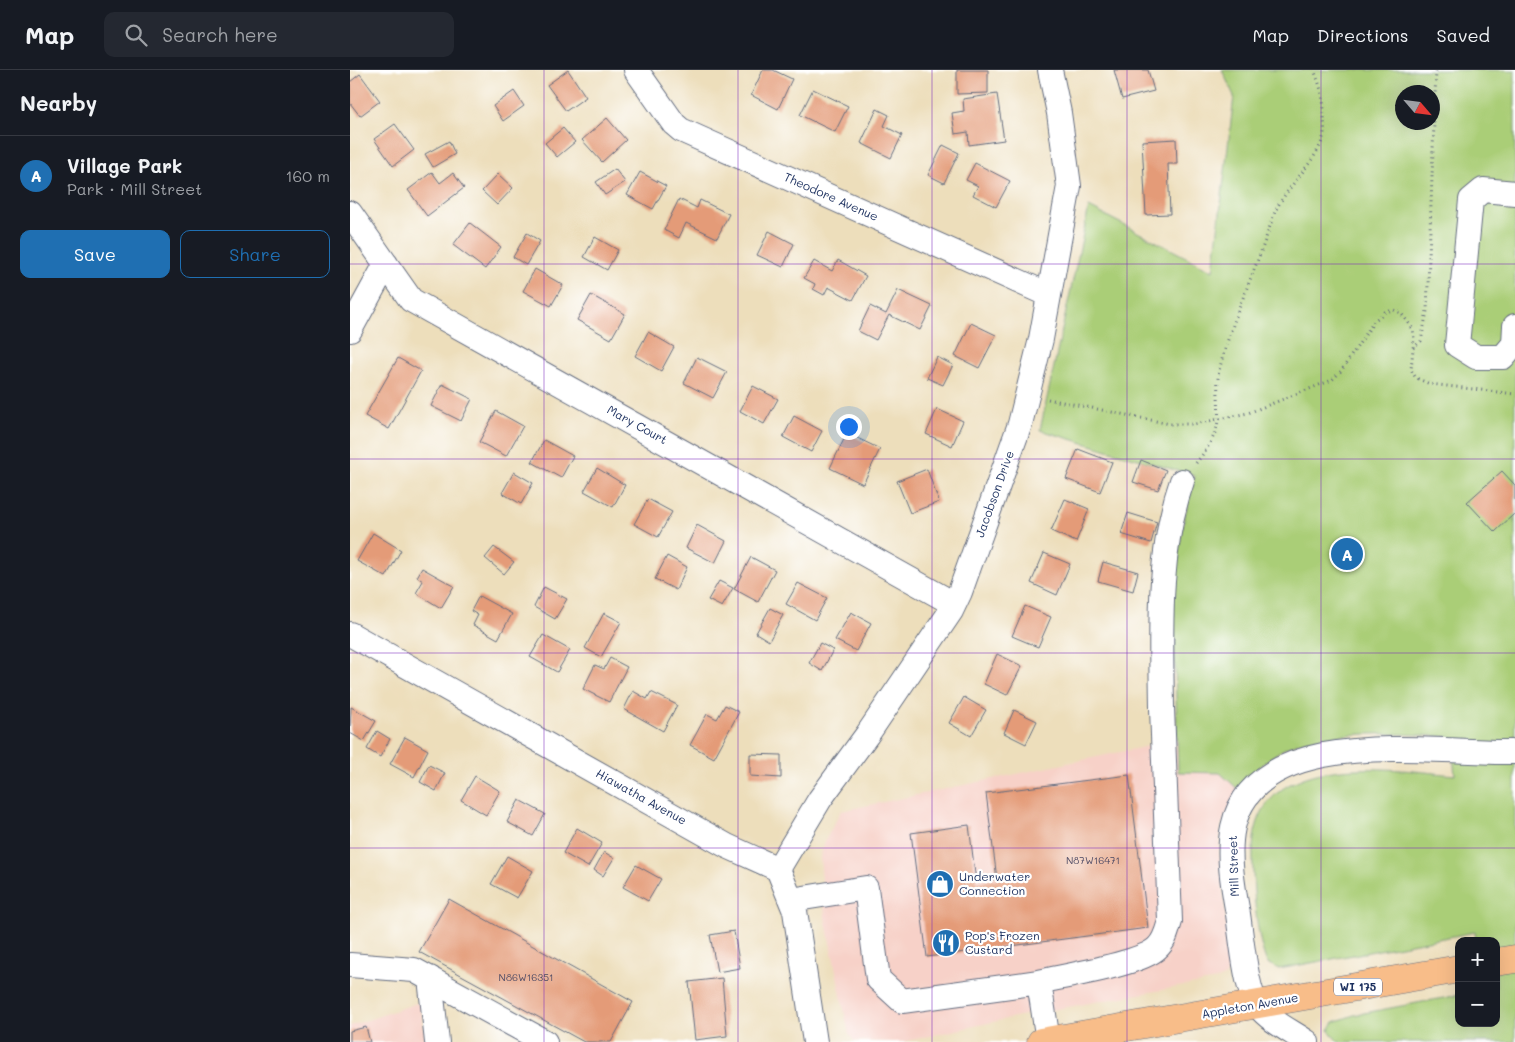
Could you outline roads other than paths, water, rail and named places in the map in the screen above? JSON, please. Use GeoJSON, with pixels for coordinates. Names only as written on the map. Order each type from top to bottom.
{"type":"FeatureCollection","features":[{"type":"Feature","properties":{"kind":"main road"},"geometry":{"type":"LineString","coordinates":[[1500,961],[1515,959]]}},
{"type":"Feature","properties":{"kind":"main road","name":"Appleton Avenue"},"geometry":{"type":"LineString","coordinates":[[1045,1041],[1087,1039],[1257,1005],[1455,969]]}},
{"type":"Feature","properties":{"kind":"street","name":"Theodore Avenue"},"geometry":{"type":"LineString","coordinates":[[636,70],[674,124],[681,130],[1049,295]]}},
{"type":"Feature","properties":{"kind":"street","name":"Jacobson Drive"},"geometry":{"type":"LineString","coordinates":[[778,869],[820,799],[867,735],[954,604],[1020,424],[1049,295],[1069,186],[1059,112],[1050,70]]}},
{"type":"Feature","properties":{"kind":"street"},"geometry":{"type":"LineString","coordinates":[[1515,193],[1483,190],[1471,200],[1457,346],[1476,357],[1503,357],[1514,344],[1515,326]]}},
{"type":"Feature","properties":{"kind":"street","name":"Mary Court"},"geometry":{"type":"LineString","coordinates":[[350,213],[411,300],[954,604]]}},
{"type":"Feature","properties":{"kind":"street"},"geometry":{"type":"LineString","coordinates":[[350,330],[386,264]]}},
{"type":"Feature","properties":{"kind":"street"},"geometry":{"type":"LineString","coordinates":[[791,900],[866,888],[878,978],[902,1001],[1039,982],[1140,958],[1156,949],[1166,936],[1170,921],[1164,794],[1162,590],[1170,523],[1182,481]]}},
{"type":"Feature","properties":{"kind":"street","name":"Hiawatha Avenue"},"geometry":{"type":"LineString","coordinates":[[350,634],[727,846],[778,869]]}},
{"type":"Feature","properties":{"kind":"street","name":"Mill Street"},"geometry":{"type":"LineString","coordinates":[[1307,1042],[1274,1021],[1257,1005],[1248,977],[1233,886],[1232,849],[1233,827],[1244,799],[1263,779],[1292,763],[1315,757],[1368,749],[1515,752]]}},
{"type":"Feature","properties":{"kind":"street"},"geometry":{"type":"LineString","coordinates":[[778,869],[795,911],[815,1042]]}},
{"type":"Feature","properties":{"kind":"street"},"geometry":{"type":"LineString","coordinates":[[350,965],[414,970],[545,1042]]}},
{"type":"Feature","properties":{"kind":"street"},"geometry":{"type":"LineString","coordinates":[[430,978],[437,1042]]}},
{"type":"Feature","properties":{"kind":"street"},"geometry":{"type":"LineString","coordinates":[[1039,982],[1045,1041]]}},
{"type":"Feature","properties":{"kind":"place","name":"Village Park"},"geometry":{"type":"Point","coordinates":[1347,554]}},
{"type":"Feature","properties":{"kind":"place","name":"Underwater Connection"},"geometry":{"type":"Point","coordinates":[940,884]}},
{"type":"Feature","properties":{"kind":"place","name":"Pop's Frozen Custard"},"geometry":{"type":"Point","coordinates":[946,943]}}]}
